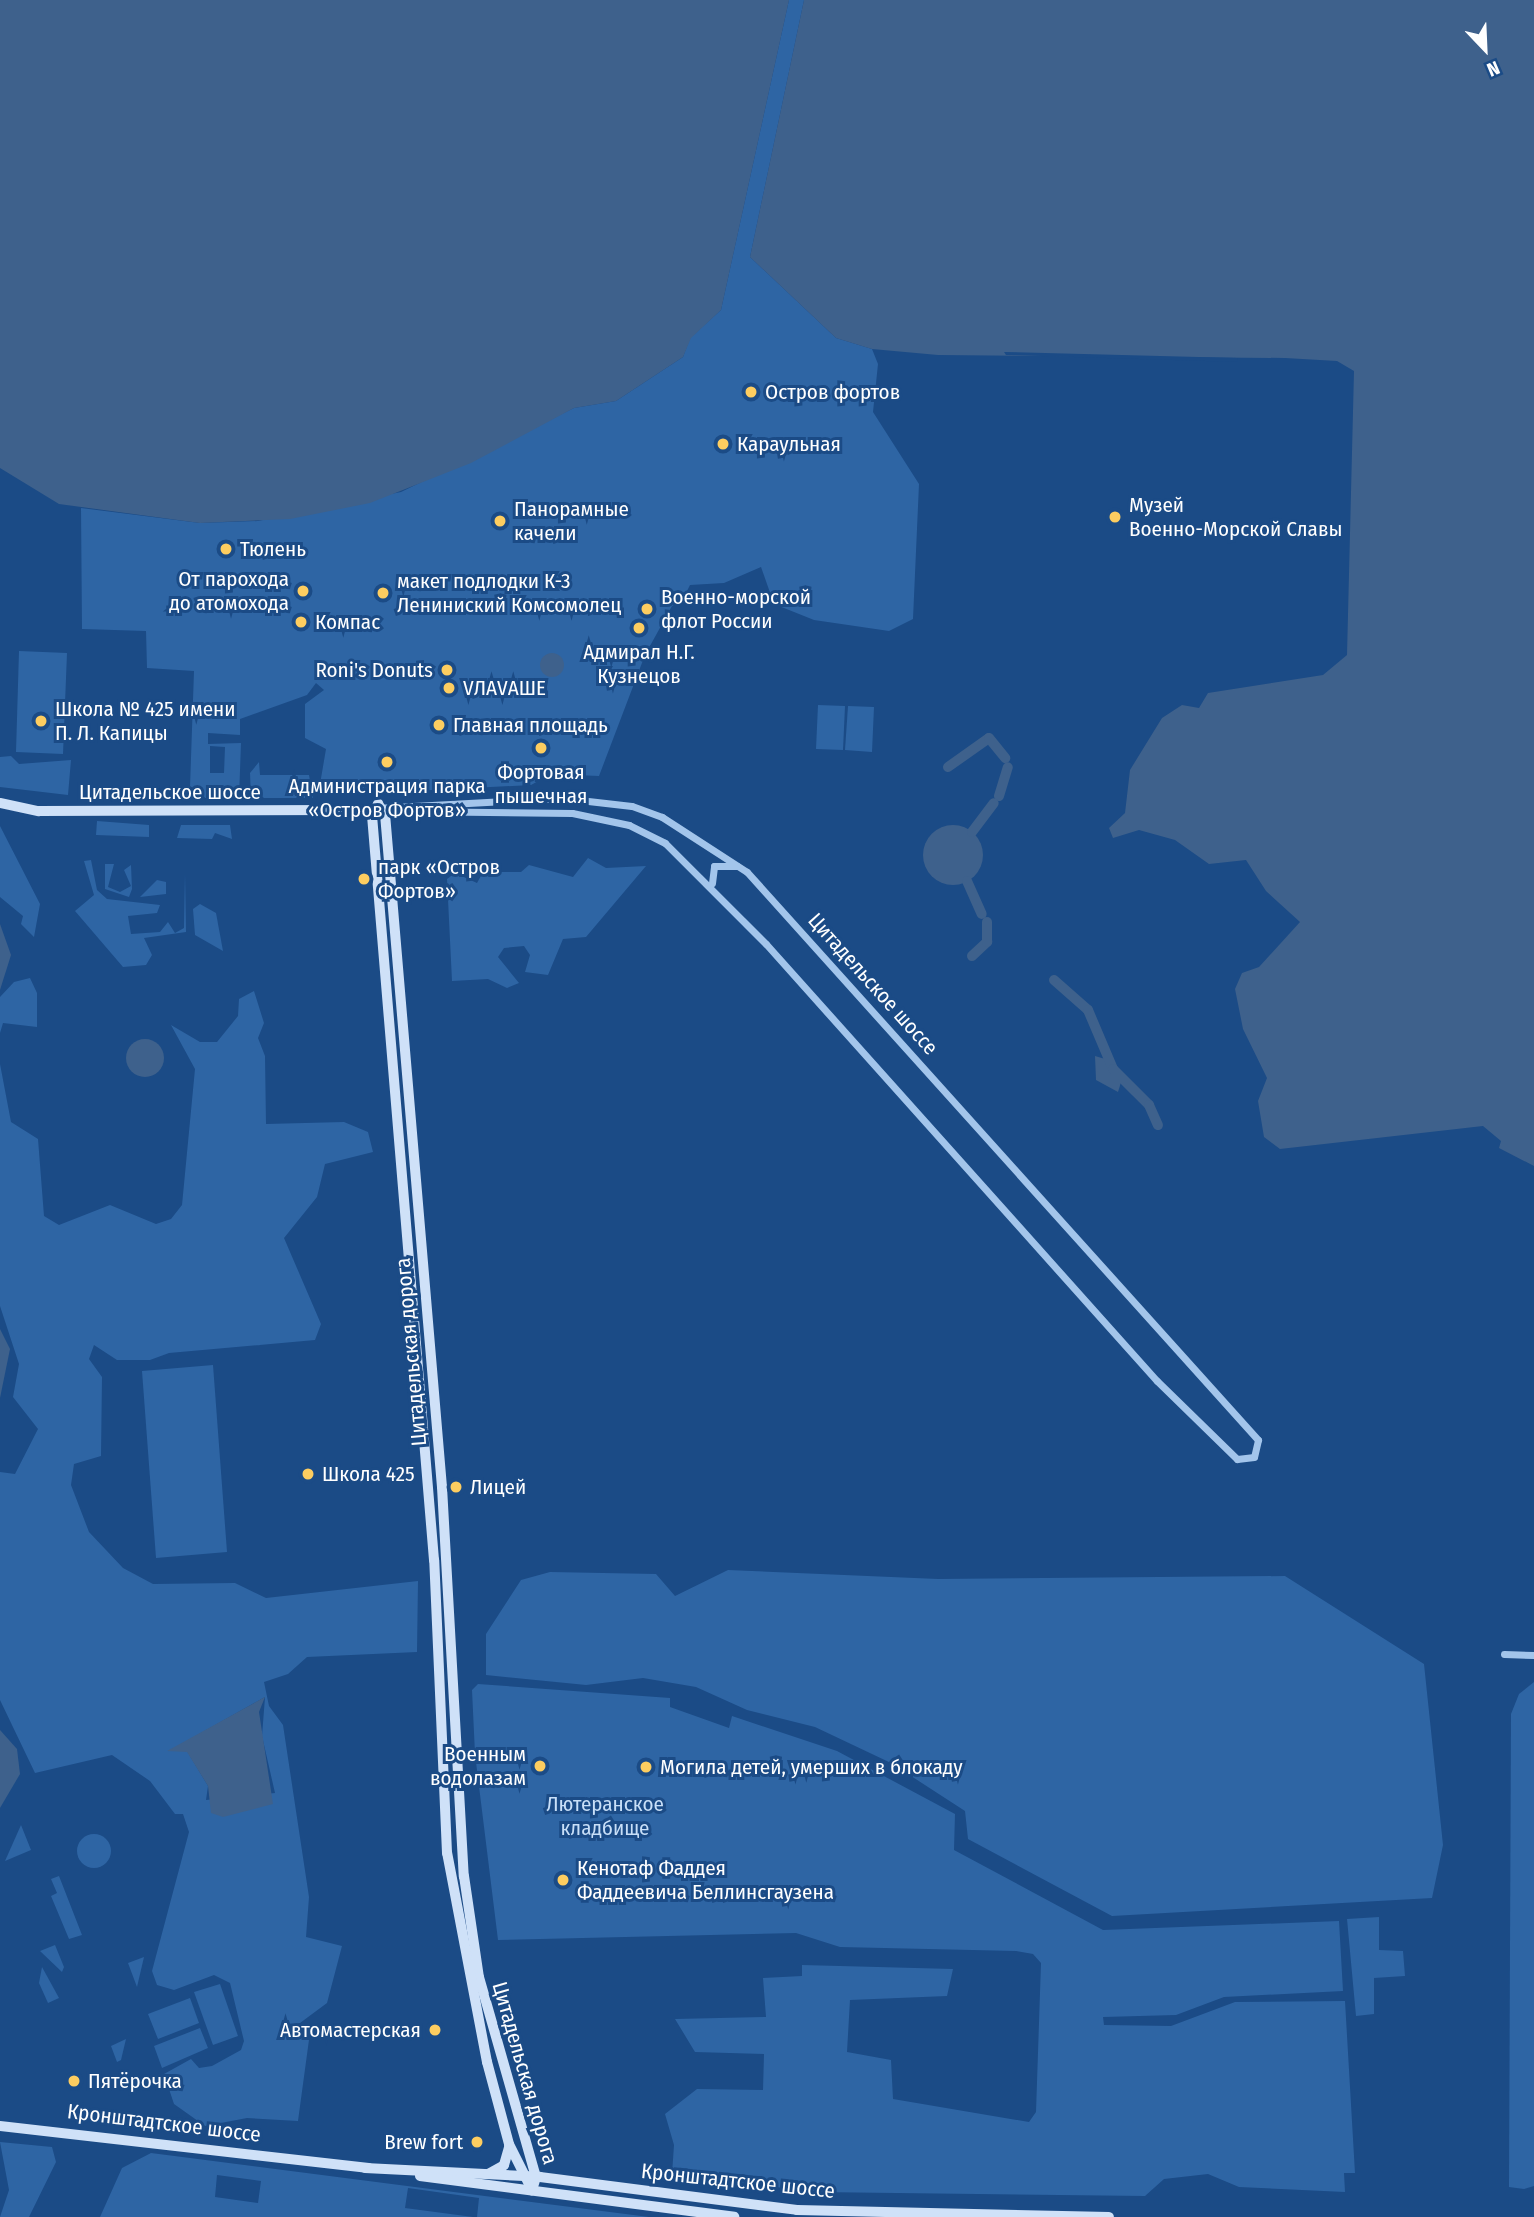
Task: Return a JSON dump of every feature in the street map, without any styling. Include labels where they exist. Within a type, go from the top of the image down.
[{"type":"street","name":"Цитадельское шоссе","points":[[0,803],[40,811],[340,810],[378,804],[600,800],[681,825],[747,872],[1258,1440],[1254,1457],[1242,1462],[1191,1409],[1149,1371],[712,886],[665,843],[603,817],[534,811],[372,815],[340,810]]},
{"type":"street","points":[[372,815],[378,804],[385,814]]},
{"type":"street","name":"Цитадельская дорога","points":[[385,814],[442,1487],[464,1876],[478,1977],[536,2177],[532,2190]]},
{"type":"street","name":"Цитадельская дорога","points":[[372,815],[434,1560],[447,1853],[468,1980],[509,2144],[521,2176],[532,2190]]},
{"type":"street","points":[[712,886],[710,870],[720,863],[747,872]]},
{"type":"street","points":[[1504,1654],[1534,1655]]},
{"type":"street","name":"Кронштадтское шоссе","points":[[0,2126],[365,2168],[734,2217]]},
{"type":"street","points":[[488,2174],[504,2165],[509,2144]]},
{"type":"street","name":"Кронштадтское шоссе","points":[[365,2168],[536,2177],[797,2210],[1109,2217]]},
{"type":"green space","name":"Остров фортов","points":[[789,0],[804,0],[750,257],[836,338],[872,349],[878,364],[873,412],[919,484],[913,619],[889,631],[814,620],[774,604],[761,567],[724,583],[690,585],[682,601],[672,606],[645,655],[599,776],[551,774],[531,785],[335,795],[335,785],[326,785],[333,786],[334,796],[318,796],[326,749],[305,738],[305,704],[324,690],[316,683],[307,695],[240,719],[240,735],[208,733],[208,744],[241,743],[239,798],[178,798],[190,787],[194,671],[147,668],[146,631],[82,629],[81,508],[200,523],[258,521],[401,492],[574,408],[616,401],[683,357],[690,338],[721,310]],"holes":[[[210,746],[225,747],[224,773],[210,773]]]},
{"type":"green space","points":[[19,651],[67,653],[63,754],[16,752]]},
{"type":"green space","points":[[818,705],[845,706],[843,750],[816,749]]},
{"type":"green space","points":[[848,706],[874,707],[872,752],[845,750]]},
{"type":"green space","points":[[11,756],[19,764],[71,760],[68,795],[0,787],[0,757]]},
{"type":"green space","points":[[259,762],[260,775],[309,775],[313,798],[251,798],[250,773]]},
{"type":"green space","points":[[97,821],[149,825],[149,837],[96,835]]},
{"type":"green space","points":[[181,825],[230,825],[232,839],[215,833],[212,839],[177,838]]},
{"type":"green space","points":[[0,826],[40,904],[34,937],[21,924],[23,916],[0,897]]},
{"type":"green space","points":[[588,858],[606,868],[646,866],[586,937],[563,939],[548,975],[525,972],[530,955],[524,946],[504,948],[498,957],[519,983],[507,988],[488,979],[452,981],[447,879],[455,873],[477,883],[483,872],[521,872],[529,865],[573,877]]},
{"type":"green space","points":[[91,860],[97,890],[107,899],[160,905],[157,913],[128,916],[131,934],[160,932],[168,922],[175,933],[184,928],[185,873],[186,932],[144,938],[152,955],[146,965],[123,967],[75,911],[94,895],[84,861]]},
{"type":"green space","points":[[105,864],[114,864],[108,887],[120,892],[131,886],[124,870],[131,865],[132,889],[129,897],[105,889]]},
{"type":"green space","points":[[157,880],[166,882],[166,894],[140,897]]},
{"type":"green space","points":[[200,904],[216,913],[223,951],[195,935],[193,909]]},
{"type":"green space","points":[[30,978],[37,993],[37,1027],[3,1023],[0,1033],[0,997],[14,982]]},
{"type":"green space","points":[[254,991],[264,1023],[258,1038],[265,1056],[266,1124],[344,1122],[368,1132],[373,1152],[325,1164],[317,1197],[284,1238],[321,1324],[315,1340],[169,1353],[150,1360],[117,1360],[94,1345],[89,1359],[102,1377],[101,1456],[74,1464],[71,1485],[89,1532],[123,1568],[153,1584],[235,1583],[266,1598],[418,1581],[417,1652],[307,1657],[288,1674],[264,1682],[269,1706],[283,1725],[309,1897],[306,1937],[342,1946],[327,2003],[300,2023],[311,2025],[298,2121],[247,2118],[205,2126],[174,2104],[164,2074],[191,2059],[199,2068],[212,2066],[241,2050],[244,2041],[230,1983],[214,1975],[174,1990],[157,1985],[152,1971],[189,1832],[183,1814],[175,1814],[150,1781],[112,1755],[35,1773],[0,1700],[0,1472],[15,1474],[38,1429],[13,1397],[19,1364],[0,1306],[0,1064],[11,1122],[38,1139],[44,1216],[59,1225],[110,1205],[156,1224],[171,1219],[182,1205],[195,1069],[171,1025],[200,1042],[217,1042],[238,1016],[239,999]],"holes":[[[265,1697],[262,1736],[275,1793],[206,1800],[208,1786],[187,1751],[169,1751]]]},
{"type":"green space","points":[[213,1365],[227,1552],[156,1558],[142,1371]]},
{"type":"green space","points":[[728,1570],[938,1579],[1285,1576],[1424,1664],[1443,1845],[1432,1898],[1112,1916],[968,1839],[965,1811],[891,1763],[815,1727],[747,1710],[696,1687],[643,1678],[586,1685],[486,1675],[486,1634],[521,1580],[550,1572],[656,1574],[675,1596]]},
{"type":"green space","points":[[1534,1682],[1534,2186],[1524,2189],[1509,2187],[1511,1714],[1519,1694]]},
{"type":"green space","name":"Лютеранское кладбище","points":[[478,1684],[670,1698],[670,1707],[729,1728],[732,1716],[837,1751],[955,1814],[954,1850],[1103,1930],[1339,1921],[1343,1991],[1224,1997],[1176,2015],[1103,2017],[1104,2025],[1171,2026],[1235,2002],[1345,2001],[1355,2173],[1344,2173],[1345,2192],[1239,2187],[1208,2174],[1164,2179],[1145,2196],[816,2192],[672,2174],[674,2145],[665,2114],[697,2089],[763,2090],[764,2054],[695,2052],[675,2019],[766,2017],[763,1978],[802,1976],[802,1965],[953,1969],[947,1996],[850,2000],[847,2052],[891,2060],[893,2099],[1029,2122],[1036,2112],[1041,1963],[1033,1954],[1016,1951],[840,1947],[796,1933],[498,1940],[475,1754],[472,1690]]},
{"type":"green space","points":[[21,1825],[31,1850],[5,1861]]},
{"type":"green space","points":[[94,1834],[106,1839],[111,1851],[106,1863],[94,1868],[82,1863],[77,1851],[82,1839]]},
{"type":"green space","points":[[59,1876],[82,1935],[69,1939],[51,1896],[57,1893],[51,1879]]},
{"type":"green space","points":[[1379,1917],[1379,1950],[1403,1951],[1405,1976],[1374,1978],[1374,2014],[1356,2016],[1347,1919]]},
{"type":"green space","points":[[55,1945],[64,1967],[62,1972],[40,1951]]},
{"type":"green space","points":[[144,1957],[137,1987],[128,1963]]},
{"type":"green space","points":[[42,1967],[59,1998],[48,2003],[39,1983]]},
{"type":"green space","points":[[220,1984],[238,2036],[213,2045],[194,1992]]},
{"type":"green space","points":[[190,1998],[199,2023],[158,2039],[148,2014]]},
{"type":"green space","points":[[200,2028],[208,2048],[162,2068],[154,2046]]},
{"type":"green space","points":[[126,2039],[121,2060],[117,2062],[111,2046]]},
{"type":"green space","points":[[0,2142],[52,2147],[56,2162],[29,2217],[0,2217],[9,2190]]},
{"type":"green space","points":[[151,2153],[649,2217],[477,2217],[479,2198],[408,2188],[405,2208],[473,2217],[100,2217],[122,2168]],"holes":[[[217,2175],[261,2181],[258,2203],[215,2197]]]},
{"type":"shaded area","points":[[0,0],[789,0],[721,310],[691,338],[683,357],[616,401],[574,408],[471,463],[370,503],[290,519],[200,523],[59,504],[0,468]]},
{"type":"shaded area","points":[[804,0],[1534,0],[1534,1166],[1499,1148],[1501,1141],[1483,1126],[1280,1149],[1264,1137],[1258,1101],[1267,1078],[1243,1029],[1235,989],[1242,973],[1259,967],[1300,922],[1266,891],[1246,860],[1209,864],[1175,840],[1139,830],[1113,838],[1109,828],[1125,813],[1130,770],[1162,718],[1182,705],[1199,708],[1208,693],[1323,675],[1347,655],[1354,371],[1337,361],[1285,358],[938,355],[872,349],[836,338],[750,257]]},
{"type":"shaded area","points":[[552,653],[563,660],[564,665],[557,676],[552,677],[541,670],[540,665],[547,654]]},
{"type":"shaded area","points":[[953,825],[974,834],[983,855],[974,876],[953,885],[932,876],[923,855],[932,834]]},
{"type":"shaded area","points":[[0,924],[11,955],[0,990]]},
{"type":"shaded area","points":[[145,1039],[158,1045],[164,1058],[158,1071],[145,1077],[132,1071],[126,1058],[132,1045]]},
{"type":"shaded area","points":[[1095,1056],[1112,1061],[1122,1079],[1118,1092],[1096,1080]]},
{"type":"shaded area","points":[[0,1329],[10,1349],[0,1398]]},
{"type":"shaded area","points":[[265,1697],[259,1712],[273,1804],[223,1817],[211,1813],[208,1786],[187,1752],[167,1751]]},
{"type":"shaded area","points":[[0,1730],[17,1749],[20,1774],[0,1808]]},
{"type":"pier","points":[[1004,352],[1237,358],[1238,362],[1006,355]]},
{"type":"waterway","points":[[948,767],[989,738],[1005,758]]},
{"type":"waterway","points":[[999,796],[1008,767]]},
{"type":"waterway","points":[[972,832],[994,803]]},
{"type":"waterway","points":[[967,881],[982,914]]},
{"type":"waterway","points":[[972,956],[987,942],[987,922]]},
{"type":"waterway","points":[[1054,980],[1088,1010],[1113,1069],[1149,1105],[1158,1125]]},
{"type":"place","name":"Остров фортов","points":[[751,392]]},
{"type":"place","name":"Караульная","points":[[723,444]]},
{"type":"place","name":"Музей Военно-Морской Славы","points":[[1115,517]]},
{"type":"place","name":"Панорамные качели","points":[[500,521]]},
{"type":"place","name":"Тюлень","points":[[226,549]]},
{"type":"place","name":"От парохода до атомохода","points":[[303,591]]},
{"type":"place","name":"макет подлодки К-3 Лениниский Комсомолец","points":[[383,593]]},
{"type":"place","name":"Военно-морской флот России","points":[[647,609]]},
{"type":"place","name":"Компас","points":[[301,622]]},
{"type":"place","name":"Адмирал Н.Г. Кузнецов","points":[[639,628]]},
{"type":"place","name":"Roni's Donuts","points":[[447,670]]},
{"type":"place","name":"VЛАVАШЕ","points":[[449,688]]},
{"type":"place","name":"Школа № 425 имени П. Л. Капицы","points":[[41,721]]},
{"type":"place","name":"Главная площадь","points":[[439,725]]},
{"type":"place","name":"Фортовая пышечная","points":[[541,748]]},
{"type":"place","name":"Администрация парка «Остров Фортов»","points":[[387,762]]},
{"type":"place","name":"парк «Остров Фортов»","points":[[364,879]]},
{"type":"place","name":"Школа 425","points":[[308,1474]]},
{"type":"place","name":"Лицей","points":[[456,1487]]},
{"type":"place","name":"Военным водолазам","points":[[540,1766]]},
{"type":"place","name":"Могила детей, умерших в блокаду","points":[[646,1767]]},
{"type":"place","name":"Кенотаф Фаддея Фаддеевича Беллинсгаузена","points":[[563,1880]]},
{"type":"place","name":"Автомастерская","points":[[435,2030]]},
{"type":"place","name":"Пятёрочка","points":[[74,2081]]},
{"type":"place","name":"Brew fort","points":[[477,2142]]}]
